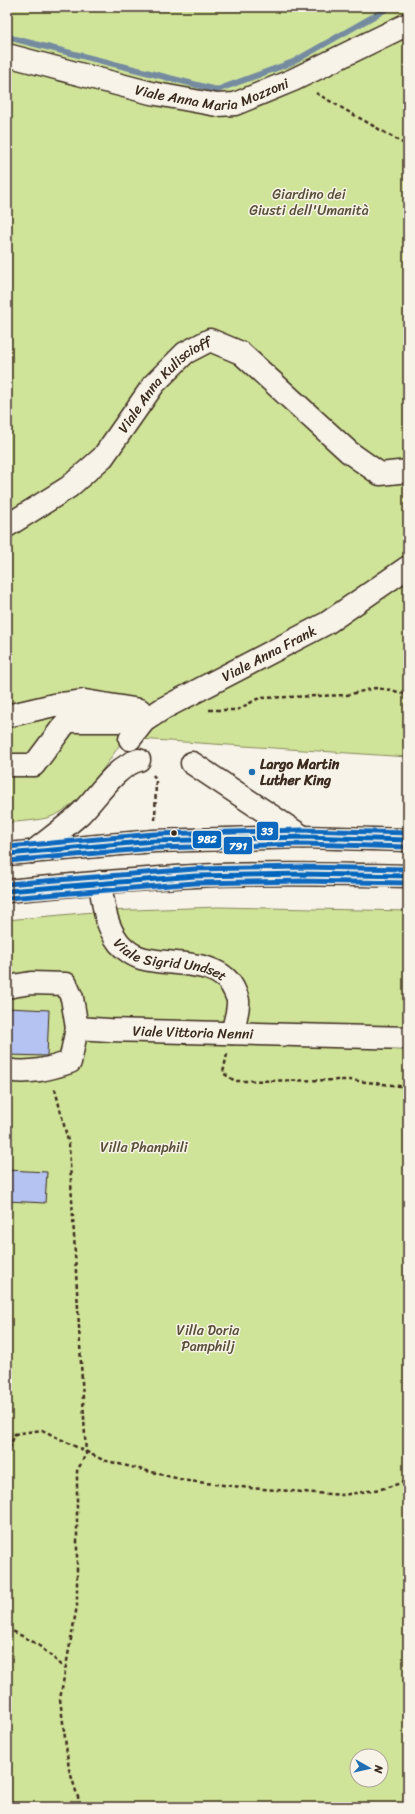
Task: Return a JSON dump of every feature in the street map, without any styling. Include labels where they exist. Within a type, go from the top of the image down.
[{"type":"street","name":"Viale Anna Maria Mozzoni","points":[[7,55],[151,93],[217,105],[235,104],[293,80],[408,24]]},
{"type":"street","name":"Viale Anna Kuliscioff","points":[[7,526],[69,487],[103,457],[154,384],[185,353],[210,340],[241,353],[349,452],[380,474],[408,471]]},
{"type":"street","name":"Viale Anna Frank","points":[[130,739],[144,721],[164,708],[327,623],[408,567]]},
{"type":"street","points":[[7,716],[54,705],[85,701],[137,710],[164,708]]},
{"type":"street","points":[[7,765],[34,765],[67,721],[144,721]]},
{"type":"street","points":[[33,852],[70,822],[125,766],[140,760]]},
{"type":"street","points":[[192,763],[303,837]]},
{"type":"street","points":[[7,854],[154,841],[303,837],[408,840]]},
{"type":"street","points":[[7,891],[100,882],[241,875],[408,876]]},
{"type":"street","name":"Viale Sigrid Undset","points":[[100,882],[104,911],[110,929],[119,943],[127,950],[146,959],[202,966],[216,972],[232,984],[239,1002],[232,1033]]},
{"type":"street","points":[[7,987],[31,983],[66,984],[72,998],[77,1028],[70,1062],[50,1069],[18,1072],[7,1070]]},
{"type":"street","name":"Viale Vittoria Nenni","points":[[77,1028],[408,1038]]},
{"type":"path","points":[[293,80],[408,146]]},
{"type":"path","points":[[208,710],[237,710],[259,698],[347,695],[375,688],[391,690],[408,695]]},
{"type":"path","points":[[140,760],[156,779],[154,841]]},
{"type":"path","points":[[232,1033],[223,1073],[235,1081],[350,1080],[408,1087]]},
{"type":"path","points":[[50,1069],[69,1145],[86,1454],[77,1471],[77,1606],[60,1699],[69,1769],[81,1807]]},
{"type":"path","points":[[7,1435],[42,1430],[86,1454],[102,1460],[188,1481],[250,1488],[343,1495],[381,1489],[408,1481]]},
{"type":"path","points":[[7,1455],[15,1434]]},
{"type":"path","points":[[7,1628],[37,1644],[66,1668]]},
{"type":"green space","name":"Giardino dei Giusti dell'Umanità","points":[[7,7],[408,7],[408,757],[124,738],[92,784],[72,804],[61,812],[50,817],[7,823]]},
{"type":"green space","name":"Villa Doria Pamphilj","points":[[219,907],[408,911],[408,1807],[7,1807],[7,920],[104,911]]},
{"type":"building","points":[[7,1008],[49,1010],[47,1056],[7,1055]]},
{"type":"building","points":[[7,1170],[47,1172],[45,1203],[7,1201]]},
{"type":"waterway","points":[[7,37],[217,90],[293,62],[390,7]]},
{"type":"transit line","name":"33","points":[[7,847],[154,834],[303,830],[408,833]]},
{"type":"transit line","name":"982","points":[[7,854],[154,841],[303,837],[408,840]]},
{"type":"transit line","name":"791","points":[[8,861],[154,848],[303,844],[408,847]]},
{"type":"transit line","name":"33","points":[[7,884],[195,869],[301,867],[408,869]]},
{"type":"transit line","name":"982","points":[[7,891],[195,876],[302,874],[408,876]]},
{"type":"transit line","name":"791","points":[[8,898],[195,883],[301,881],[408,883]]},
{"type":"place","name":"Largo Martin Luther King","points":[[252,772]]},
{"type":"park label","name":"Villa Phanphili","points":[[144,1147]]}]
